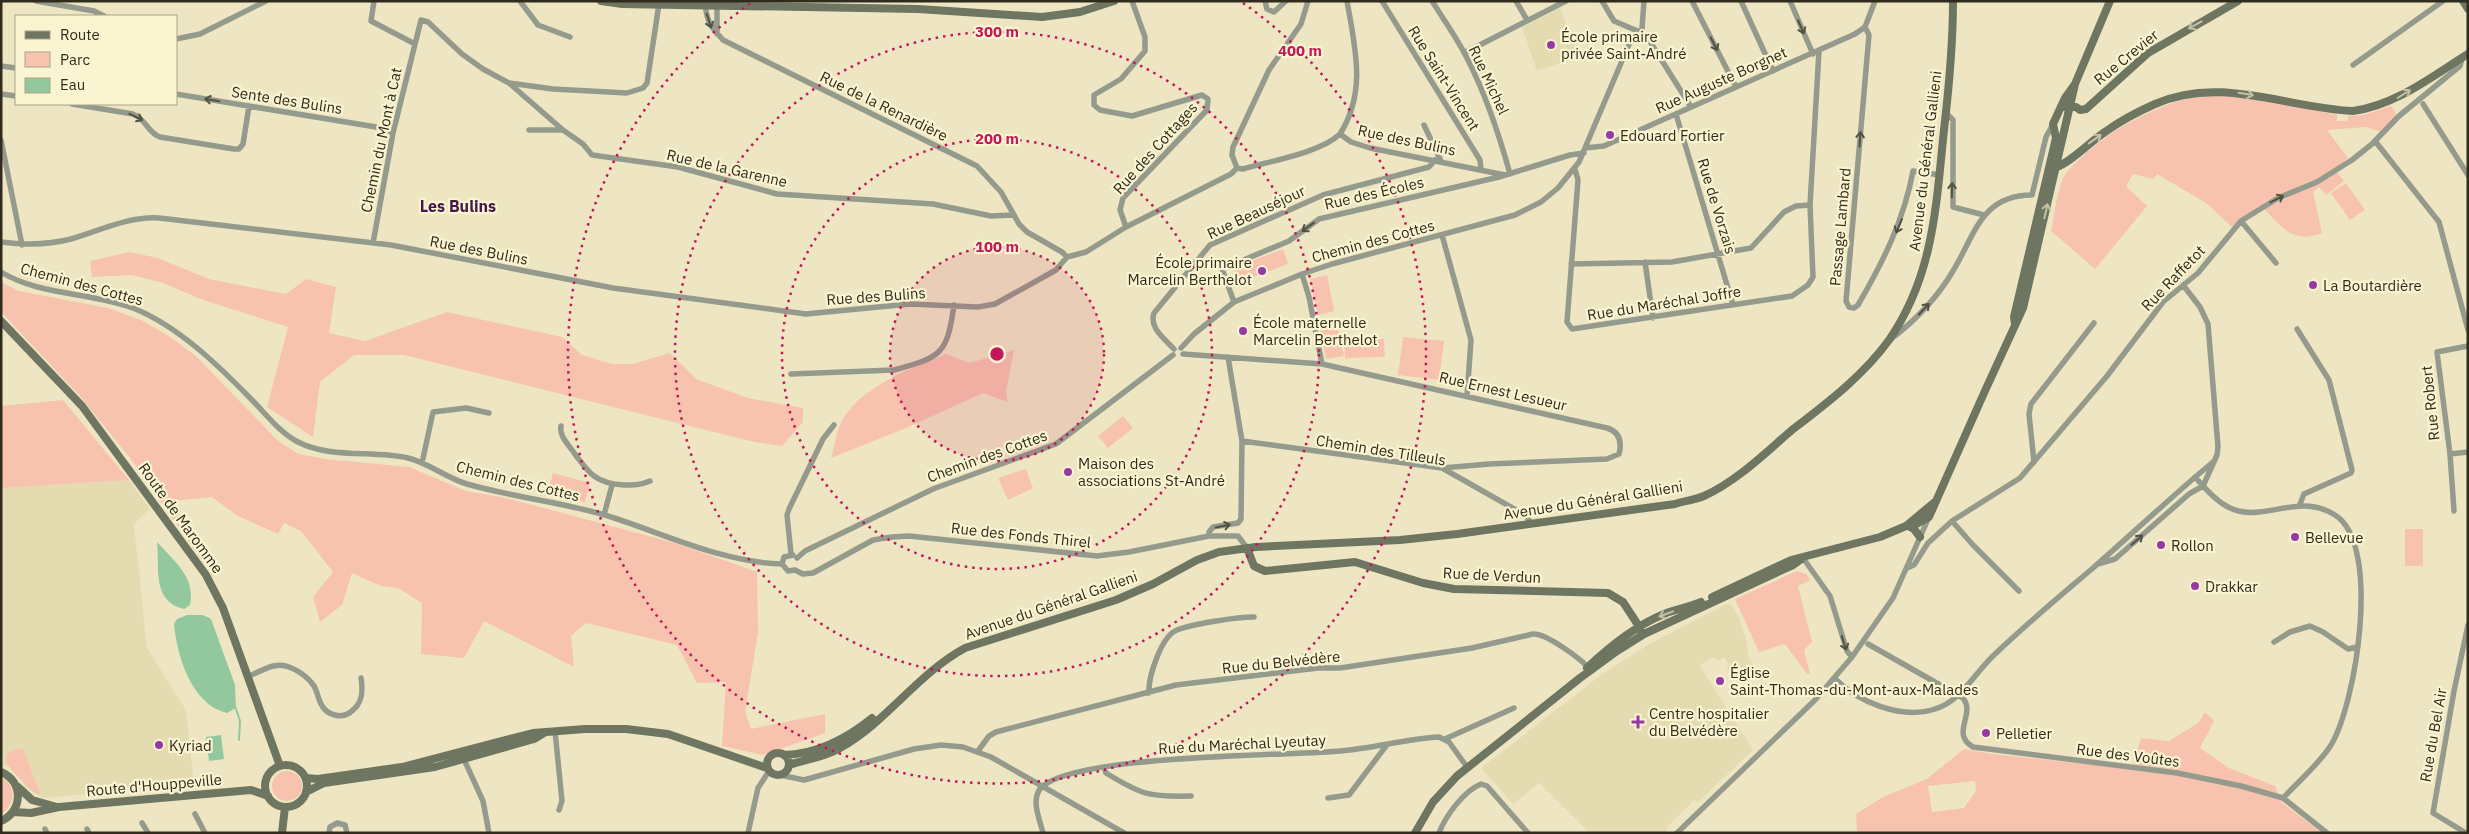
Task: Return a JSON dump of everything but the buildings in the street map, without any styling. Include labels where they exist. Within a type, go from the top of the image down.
[{"type":"street","points":[[36,1],[94,11],[102,15]]},
{"type":"street","points":[[178,39],[200,34],[266,1]]},
{"type":"street","points":[[374,1],[370,21],[415,44]]},
{"type":"street","points":[[520,1],[538,25],[570,37]]},
{"type":"street","points":[[601,1],[712,5],[809,4],[1042,17],[1080,12],[1114,1]]},
{"type":"street","name":"Rue des Cottages","points":[[1126,227],[1120,210],[1123,198],[1207,110],[1209,103],[1208,99],[1202,95],[1132,116],[1100,110],[1094,105],[1094,94],[1121,78],[1146,51],[1145,37],[1132,1]]},
{"type":"street","points":[[1264,1],[1267,9],[1274,12],[1286,1]]},
{"type":"street","points":[[1237,168],[1232,155],[1233,147],[1269,70],[1301,24],[1308,1]]},
{"type":"street","points":[[1340,134],[1353,110],[1357,87],[1355,52],[1347,1]]},
{"type":"street","name":"Rue Saint-Vincent","points":[[1382,1],[1480,160],[1481,169]]},
{"type":"street","name":"Rue Michel","points":[[1432,1],[1464,53],[1495,122],[1508,175]]},
{"type":"street","points":[[1516,1],[1527,20]]},
{"type":"street","points":[[1464,53],[1566,1]]},
{"type":"street","points":[[1602,1],[1614,21],[1640,32],[1648,40],[1690,107]]},
{"type":"street","points":[[1640,32],[1644,24],[1644,1]]},
{"type":"street","points":[[1692,1],[1736,87]]},
{"type":"street","points":[[1741,1],[1773,71]]},
{"type":"street","points":[[1571,264],[1672,262],[1751,248],[1784,212],[1796,206],[1810,205],[1816,52],[1790,1]]},
{"type":"street","points":[[1865,27],[1875,1]]},
{"type":"street","name":"Avenue du Général Gallieni","points":[[787,773],[841,748],[864,731],[944,660],[981,642],[1116,600],[1202,558],[1247,548],[1400,540],[1675,504],[1704,496],[1735,477],[1840,392],[1868,366],[1887,341],[1907,309],[1927,259],[1940,175],[1953,50],[1953,1]]},
{"type":"street","points":[[1887,341],[1908,326],[1933,300],[1953,272],[1984,216],[1991,208],[2009,197],[2032,194],[2044,145],[2060,108],[2075,84],[2110,1]]},
{"type":"street","name":"Rue Crevier","points":[[2070,106],[2080,110],[2086,109],[2153,50],[2238,1]]},
{"type":"street","points":[[2353,65],[2442,1]]},
{"type":"street","points":[[2462,1],[2468,10]]},
{"type":"street","points":[[509,83],[554,89],[626,93],[643,88],[647,83],[658,4]]},
{"type":"street","points":[[712,5],[717,34]]},
{"type":"street","name":"Rue de la Renardière","points":[[712,5],[708,24],[712,31],[730,44],[977,166],[1000,192],[1013,215],[1027,232],[1054,246],[1067,257]]},
{"type":"street","name":"Chemin du Mont à Cat","points":[[373,243],[393,133],[421,20],[428,22],[462,54],[483,69],[509,83]]},
{"type":"street","name":"Rue Auguste Borgnet","points":[[1584,151],[1604,146],[1816,52],[1855,34],[1865,27]]},
{"type":"street","name":"Passage Lambard","points":[[1865,27],[1868,35],[1846,301],[1849,306],[1854,308],[1858,305],[1883,261],[1901,221],[1913,171],[1940,175]]},
{"type":"street","name":"Chemin des Cottes","points":[[1182,351],[1194,334],[1234,302],[1302,274],[1332,264],[1524,211],[1541,202],[1575,169],[1630,42],[1640,32]]},
{"type":"street","points":[[2054,165],[2125,119],[2156,103],[2179,96],[2198,92],[2236,93],[2353,111],[2370,109],[2392,101],[2465,56]]},
{"type":"street","name":"Rue Raffetot","points":[[1907,568],[1914,565],[1928,543],[1952,521],[1966,511],[2009,488],[2034,462],[2107,376],[2163,302],[2198,273],[2241,221],[2278,198],[2316,182],[2352,160],[2375,141],[2399,116],[2460,66],[2465,56]]},
{"type":"street","points":[[1,66],[15,68]]},
{"type":"street","name":"Rue de la Garenne","points":[[509,83],[562,130],[584,144],[592,155],[678,167],[777,194],[925,203],[991,216],[1013,215]]},
{"type":"street","points":[[1677,833],[1800,714],[1834,678],[1852,657],[1893,598],[2015,324],[2019,319],[2029,291],[2054,165],[2075,84]]},
{"type":"street","points":[[1,94],[15,96]]},
{"type":"street","name":"Sente des Bulins","points":[[178,94],[382,128],[393,133]]},
{"type":"street","points":[[2423,104],[2468,175]]},
{"type":"street","points":[[78,105],[133,114],[141,118],[153,134],[160,138],[234,149],[243,144],[249,106]]},
{"type":"street","points":[[2060,108],[2070,106]]},
{"type":"street","points":[[1946,113],[1953,120],[1953,207],[1984,216]]},
{"type":"street","name":"Rue de Vorzais","points":[[1676,114],[1720,254],[1733,305]]},
{"type":"street","points":[[2053,124],[2056,138],[2054,165]]},
{"type":"street","points":[[1424,125],[1438,161]]},
{"type":"street","points":[[529,130],[562,130]]},
{"type":"street","name":"Rue des Bulins","points":[[1,242],[22,245],[70,239],[146,217],[373,243],[613,288],[797,314],[910,304],[984,306],[1003,302],[1060,267],[1067,257],[1086,252],[1126,227],[1231,174],[1237,168],[1243,169],[1301,152],[1332,140],[1340,134],[1351,142],[1508,175]]},
{"type":"street","points":[[1,140],[22,245]]},
{"type":"street","points":[[2375,141],[2439,222],[2468,330]]},
{"type":"street","points":[[1481,169],[1489,179],[1508,175],[1584,151]]},
{"type":"street","name":"Rue Beauséjour","points":[[1173,352],[1152,323],[1154,313],[1210,246],[1324,195],[1429,167],[1438,161]]},
{"type":"street","name":"Rue du Maréchal Joffre","points":[[1575,169],[1578,180],[1567,322],[1572,329],[1789,297],[1811,282],[1814,274],[1810,205]]},
{"type":"street","name":"Rue des Écoles","points":[[1234,302],[1222,269],[1289,241],[1319,219],[1489,179]]},
{"type":"street","points":[[2241,221],[2276,263]]},
{"type":"street","points":[[1442,235],[1471,340],[1467,396]]},
{"type":"street","points":[[1645,262],[1653,318]]},
{"type":"street","name":"Chemin des Cottes","points":[[1,272],[11,278],[48,289],[133,308],[155,319],[186,340],[239,388],[279,428],[306,446],[409,458],[469,485],[604,515],[727,556],[764,563],[782,564]]},
{"type":"street","points":[[1302,274],[1309,297],[1322,364]]},
{"type":"street","points":[[2096,565],[2115,559],[2189,494],[2203,486],[2217,455],[2218,447],[2208,324],[2200,307],[2183,285]]},
{"type":"street","points":[[792,374],[894,370],[909,366],[941,351],[949,336],[954,305]]},
{"type":"street","name":"Route de Maromme","points":[[1,321],[82,406],[194,558],[220,602],[249,676],[280,766]]},
{"type":"street","points":[[2034,462],[2029,414],[2031,404],[2094,323]]},
{"type":"street","points":[[2297,329],[2329,380],[2352,470],[2351,473],[2304,494],[2300,504]]},
{"type":"street","name":"Rue Robert","points":[[2454,511],[2450,454],[2437,352],[2468,346]]},
{"type":"street","points":[[1173,352],[1182,351]]},
{"type":"street","points":[[1173,352],[1178,358],[1182,351]]},
{"type":"street","name":"Rue Ernest Lesueur","points":[[1182,351],[1228,357],[1322,364],[1615,430],[1620,438],[1620,452],[1616,456],[1607,459],[1481,464],[1442,468]]},
{"type":"street","name":"Chemin des Cottes","points":[[797,558],[811,548],[932,489],[1056,444],[1173,352]]},
{"type":"street","points":[[1209,536],[1209,532],[1213,528],[1238,523],[1241,519],[1242,441],[1228,357]]},
{"type":"street","points":[[422,463],[433,412],[466,408],[489,413]]},
{"type":"street","points":[[791,554],[787,515],[823,439],[834,425]]},
{"type":"street","points":[[561,426],[562,436],[589,473],[603,482],[612,485],[641,486],[650,482]]},
{"type":"street","name":"Chemin des Tilleuls","points":[[1242,441],[1442,468],[1525,515],[1532,524]]},
{"type":"street","points":[[2450,454],[2468,452]]},
{"type":"street","points":[[1834,678],[1855,697],[1870,704],[1910,711],[1935,709],[1958,696],[1992,657],[2213,462]]},
{"type":"street","points":[[2195,477],[2215,499],[2230,508],[2250,512],[2272,511],[2300,504],[2321,508],[2336,516],[2347,527],[2355,540],[2362,589],[2357,647],[2349,704],[2331,746],[2283,798]]},
{"type":"street","points":[[604,515],[612,485]]},
{"type":"street","points":[[1908,526],[1936,501]]},
{"type":"street","points":[[1415,833],[1433,802],[1467,767],[1664,614],[1695,605],[1791,560],[1875,538],[1929,517]]},
{"type":"street","points":[[1952,521],[2019,591]]},
{"type":"street","points":[[1908,526],[1920,537]]},
{"type":"street","name":"Rue des Fonds Thirel","points":[[795,570],[802,574],[813,573],[873,540],[909,536],[1097,556],[1128,552],[1209,536],[1236,536],[1247,548]]},
{"type":"street","name":"Rue de Verdun","points":[[1247,548],[1254,566],[1265,571],[1355,562],[1423,583],[1454,589],[1608,593],[1623,602],[1641,631]]},
{"type":"street","points":[[791,554],[797,558],[798,566],[795,570],[788,571],[782,564],[784,557],[791,554]]},
{"type":"street","points":[[1580,678],[1588,667],[1618,641],[1710,603],[1803,558]]},
{"type":"street","points":[[1803,558],[1830,596],[1847,651],[1852,657]]},
{"type":"street","points":[[1149,692],[1148,685],[1158,655],[1166,639],[1175,631],[1242,617],[1254,617]]},
{"type":"street","name":"Rue du Bel Air","points":[[2466,833],[2433,813],[2468,625]]},
{"type":"street","points":[[2274,642],[2290,632],[2310,626],[2323,632],[2348,649],[2357,647]]},
{"type":"street","name":"Rue du Belvédère","points":[[978,751],[989,736],[996,732],[1194,682],[1350,667],[1472,648],[1537,634],[1578,657],[1588,667]]},
{"type":"street","points":[[1868,644],[1958,696]]},
{"type":"street","points":[[249,676],[276,665],[291,667],[312,683],[321,705],[326,711],[339,716],[351,713],[356,708],[363,690],[361,678]]},
{"type":"street","name":"Avenue du Général Gallieni","points":[[768,767],[776,753],[784,755],[807,753],[846,737],[923,678]]},
{"type":"street","name":"Rue des Voûtes","points":[[1958,696],[1966,702],[1967,708],[1963,737],[1966,744],[1973,747],[2177,773],[2241,786],[2283,798],[2327,833]]},
{"type":"street","name":"Rue du Maréchal Lyeutay","points":[[1043,786],[1063,776],[1104,768],[1230,754],[1340,751],[1386,746],[1433,737],[1446,739],[1514,708]]},
{"type":"street","points":[[306,792],[306,778],[303,773],[292,766],[280,766],[272,771],[266,780],[268,796],[275,803],[285,807],[300,801],[306,792],[324,783],[434,763],[534,739],[544,733],[610,728],[648,730],[668,734],[768,767],[773,775],[787,773],[799,780],[809,779],[932,746],[957,747],[978,751],[1124,833]]},
{"type":"street","points":[[555,731],[562,801],[559,810]]},
{"type":"street","points":[[1446,739],[1467,767]]},
{"type":"street","points":[[1328,798],[1349,795],[1386,746]]},
{"type":"street","points":[[784,755],[787,773]]},
{"type":"street","points":[[462,756],[484,801],[489,833]]},
{"type":"street","points":[[306,778],[318,779],[434,763]]},
{"type":"street","points":[[748,833],[758,788],[768,767]]},
{"type":"street","points":[[1104,768],[1106,773],[1136,791],[1152,796],[1191,796]]},
{"type":"street","name":"Route d'Houppeville","points":[[1,772],[13,780],[17,787],[32,800],[59,807]]},
{"type":"street","name":"Route d'Houppeville","points":[[251,790],[266,780]]},
{"type":"street","points":[[1439,833],[1454,808],[1474,787],[1481,784],[1487,786],[1528,833]]},
{"type":"street","points":[[1043,786],[1036,797],[1043,833]]},
{"type":"street","points":[[1,821],[14,812],[18,797],[17,787]]},
{"type":"street","name":"Route d'Houppeville","points":[[14,812],[31,813],[59,807],[251,790],[268,796]]},
{"type":"street","points":[[282,833],[285,807]]},
{"type":"street","points":[[194,814],[205,833]]},
{"type":"street","points":[[329,833],[330,827],[337,822],[344,825],[347,833]]},
{"type":"street","points":[[142,823],[148,833]]},
{"type":"shaded area","name":"École primaire privée Saint-André","points":[[1560,8],[1578,57],[1537,71],[1522,27]]},
{"type":"shaded area","points":[[129,480],[150,509],[134,524],[147,648],[186,710],[194,785],[43,798],[26,788],[17,773],[8,766],[1,766],[1,488]]},
{"type":"shaded area","name":"Centre hospitalier du Belvédère","points":[[1727,604],[1732,605],[1739,618],[1747,643],[1748,656],[1758,672],[1738,684],[1727,667],[1728,663],[1725,657],[1718,661],[1715,657],[1711,658],[1700,666],[1753,750],[1698,802],[1694,800],[1667,827],[1667,833],[1590,833],[1539,783],[1513,804],[1481,768],[1605,672],[1651,643]]},
{"type":"green space","points":[[2198,95],[2235,96],[2329,113],[2337,115],[2337,121],[2347,121],[2348,116],[2363,115],[2391,106],[2397,116],[2381,132],[2366,127],[2327,130],[2348,158],[2337,172],[2344,181],[2326,195],[2319,187],[2313,192],[2322,233],[2302,237],[2288,232],[2261,206],[2232,227],[2206,203],[2157,174],[2154,179],[2133,174],[2126,186],[2147,206],[2095,269],[2051,231],[2059,191],[2065,175],[2086,153],[2125,125],[2167,105]]},
{"type":"green space","points":[[2346,183],[2365,210],[2350,220],[2331,193]]},
{"type":"green space","points":[[1283,249],[1288,264],[1238,283],[1233,268]]},
{"type":"green space","points":[[129,252],[158,258],[209,279],[286,294],[306,279],[336,287],[329,333],[365,341],[447,312],[562,337],[582,355],[612,364],[633,364],[670,353],[696,379],[748,398],[803,408],[803,422],[782,446],[754,442],[404,355],[354,355],[320,382],[313,437],[267,407],[288,327],[203,300],[163,283],[132,275],[92,277],[90,261]]},
{"type":"green space","points":[[1327,275],[1334,311],[1318,315],[1310,279]]},
{"type":"green space","points":[[1,282],[19,291],[108,308],[141,320],[169,336],[196,356],[278,441],[299,454],[325,459],[409,467],[466,491],[506,498],[675,543],[757,572],[758,633],[745,712],[751,729],[825,714],[825,733],[763,755],[722,746],[726,682],[697,683],[677,645],[586,623],[571,636],[574,667],[484,621],[464,658],[421,654],[422,603],[398,588],[381,586],[352,573],[342,605],[320,622],[313,597],[333,572],[301,531],[284,523],[278,534],[236,515],[212,497],[172,501],[209,564],[205,565],[130,458],[79,395],[1,312]]},
{"type":"green space","points":[[1336,318],[1344,356],[1326,359],[1319,322]]},
{"type":"green space","points":[[1403,337],[1444,341],[1439,380],[1398,375]]},
{"type":"green space","points":[[1344,339],[1384,339],[1385,357],[1345,358]]},
{"type":"green space","points":[[1014,350],[1006,392],[1008,402],[983,393],[906,428],[831,458],[840,425],[848,412],[859,400],[886,381],[946,354],[970,363]]},
{"type":"green space","points":[[63,400],[129,480],[1,488],[1,406]]},
{"type":"green space","points":[[1123,416],[1133,428],[1108,448],[1098,436]]},
{"type":"green space","points":[[1026,469],[1033,488],[1008,500],[998,478]]},
{"type":"green space","points":[[553,473],[590,483],[585,502],[548,492]]},
{"type":"green space","points":[[2405,529],[2423,529],[2423,566],[2405,566]]},
{"type":"green space","points":[[1797,571],[1806,574],[1811,580],[1798,586],[1812,642],[1804,650],[1810,674],[1807,674],[1785,644],[1759,652],[1735,599]]},
{"type":"green space","points":[[2205,712],[2214,721],[2200,748],[2229,768],[2275,786],[2281,802],[2322,833],[1857,833],[1856,814],[1883,797],[1927,779],[1964,749],[1993,754],[2132,769],[2141,738],[2169,741],[2198,723]],"holes":[[[1975,781],[1976,791],[1964,808],[1932,812],[1928,786]]]},
{"type":"green space","points":[[15,749],[23,749],[40,793],[38,795],[7,764],[8,754]]},
{"type":"green space","points":[[287,771],[298,775],[302,786],[298,797],[287,801],[276,797],[272,786],[276,775]]},
{"type":"green space","points":[[1,777],[10,785],[13,795],[10,806],[1,814]]},
{"type":"water","points":[[157,542],[187,578],[191,595],[190,605],[184,609],[173,605],[166,599],[162,591],[158,573]]},
{"type":"water","points":[[187,615],[203,615],[211,619],[235,685],[236,708],[227,713],[215,708],[204,700],[188,678],[179,651],[174,624],[177,619]]},
{"type":"water","points":[[221,735],[224,759],[209,761],[206,737]]},
{"type":"waterway","points":[[235,706],[240,721],[239,740]]},
{"type":"place","name":"École primaire privée Saint-André","points":[[1551,45]]},
{"type":"place","name":"Edouard Fortier","points":[[1610,135]]},
{"type":"place","name":"École primaire Marcelin Berthelot","points":[[1262,271]]},
{"type":"place","name":"La Boutardière","points":[[2313,285]]},
{"type":"place","name":"École maternelle Marcelin Berthelot","points":[[1243,331]]},
{"type":"place","name":"Maison des associations St-André","points":[[1068,472]]},
{"type":"place","name":"Bellevue","points":[[2295,537]]},
{"type":"place","name":"Rollon","points":[[2161,545]]},
{"type":"place","name":"Drakkar","points":[[2195,586]]},
{"type":"place","name":"Église Saint-Thomas-du-Mont-aux-Malades","points":[[1720,681]]},
{"type":"place","name":"Centre hospitalier du Belvédère","points":[[1638,722]]},
{"type":"place","name":"Pelletier","points":[[1986,733]]},
{"type":"place","name":"Kyriad","points":[[159,745]]},
{"type":"district","name":"Les Bulins","points":[[458,206]]}]
